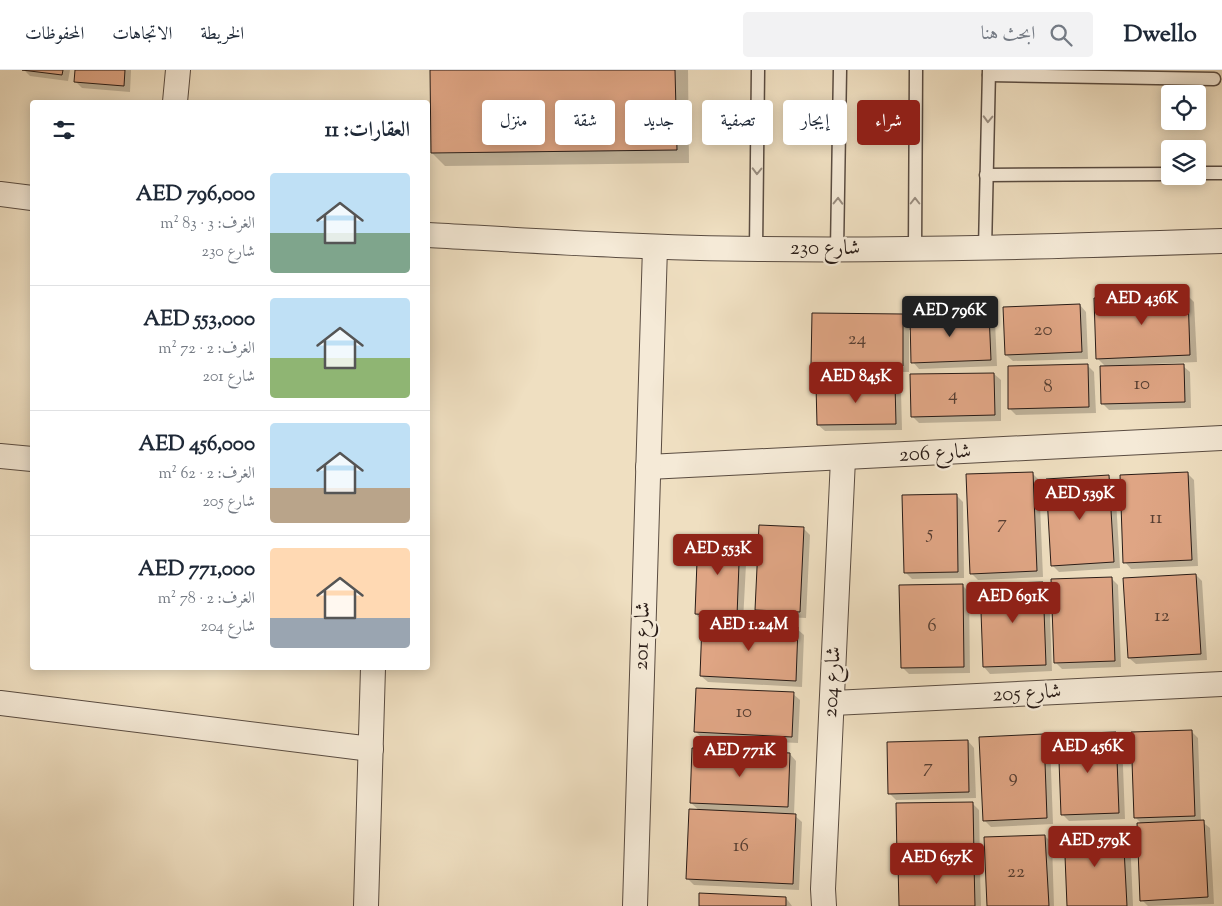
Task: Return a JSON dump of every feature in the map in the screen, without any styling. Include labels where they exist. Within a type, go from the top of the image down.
[{"type":"street","points":[[175,100],[178,70]]},
{"type":"street","points":[[0,194],[30,198]]},
{"type":"street","name":"شارع 230","points":[[430,235],[655,247],[837,250],[915,250],[1222,241]]},
{"type":"street","name":"شارع 201","points":[[635,906],[655,247]]},
{"type":"street","name":"شارع 206","points":[[648,467],[1222,438]]},
{"type":"street","points":[[0,456],[30,459]]},
{"type":"street","name":"شارع 204","points":[[824,906],[823,889],[843,458]]},
{"type":"street","points":[[366,906],[373,670]]},
{"type":"street","name":"شارع 205","points":[[833,704],[1222,684]]},
{"type":"street","points":[[0,703],[371,749]]},
{"type":"lane","points":[[756,249],[758,70]]},
{"type":"lane","points":[[837,250],[840,70]]},
{"type":"lane","points":[[915,250],[916,70]]},
{"type":"lane","points":[[985,248],[989,73],[1214,79]]},
{"type":"lane","points":[[1206,173],[1222,173]]},
{"type":"lane","points":[[986,175],[1161,174]]},
{"type":"building","points":[[22,70],[63,70],[62,75]]},
{"type":"building","points":[[75,70],[125,70],[124,86],[74,82]]},
{"type":"building","points":[[430,70],[675,70],[676,100],[625,100],[625,145],[677,145],[677,150],[431,153]]},
{"type":"building","points":[[1188,294],[1190,355],[1096,359],[1094,298]]},
{"type":"building","points":[[1080,304],[1082,352],[1005,355],[1003,307]]},
{"type":"building","points":[[812,313],[903,314],[903,366],[811,365]]},
{"type":"building","points":[[989,313],[991,360],[911,363],[910,317]]},
{"type":"building","points":[[1088,364],[1089,407],[1008,409],[1008,366]]},
{"type":"building","points":[[1184,364],[1185,402],[1101,404],[1100,366]]},
{"type":"building","points":[[994,373],[995,415],[911,417],[910,374]]},
{"type":"building","points":[[895,383],[896,424],[817,425],[816,385]]},
{"type":"building","points":[[1033,472],[1037,571],[970,574],[966,474]]},
{"type":"building","points":[[1188,472],[1192,560],[1123,563],[1120,475]]},
{"type":"building","points":[[1109,475],[1114,562],[1051,566],[1046,479]]},
{"type":"building","points":[[957,494],[958,572],[904,573],[902,495]]},
{"type":"building","points":[[759,525],[804,527],[800,612],[755,610]]},
{"type":"building","points":[[698,535],[740,537],[737,616],[695,614]]},
{"type":"building","points":[[1196,574],[1201,654],[1128,658],[1123,578]]},
{"type":"building","points":[[1112,577],[1115,661],[1054,663],[1051,579]]},
{"type":"building","points":[[1043,582],[1046,665],[983,667],[980,584]]},
{"type":"building","points":[[963,584],[964,667],[901,668],[899,585]]},
{"type":"building","points":[[702,623],[798,627],[796,681],[700,676]]},
{"type":"building","points":[[696,688],[794,692],[792,737],[694,732]]},
{"type":"building","points":[[1192,730],[1195,816],[1134,818],[1131,732]]},
{"type":"building","points":[[1116,732],[1119,813],[1061,815],[1058,734]]},
{"type":"building","points":[[1044,734],[1047,818],[983,821],[979,737]]},
{"type":"building","points":[[968,740],[969,792],[888,794],[887,742]]},
{"type":"building","points":[[692,748],[790,753],[788,807],[690,803]]},
{"type":"building","points":[[973,802],[974,856],[897,857],[896,803]]},
{"type":"building","points":[[689,809],[796,814],[793,884],[686,879]]},
{"type":"building","points":[[1204,820],[1208,897],[1140,901],[1137,823]]},
{"type":"building","points":[[1123,829],[1127,906],[1067,906],[1064,831]]},
{"type":"building","points":[[1045,835],[1049,906],[987,906],[984,837]]},
{"type":"building","points":[[974,863],[975,906],[899,906],[898,864]]},
{"type":"building","points":[[699,893],[786,897],[786,906],[699,906]]}]
